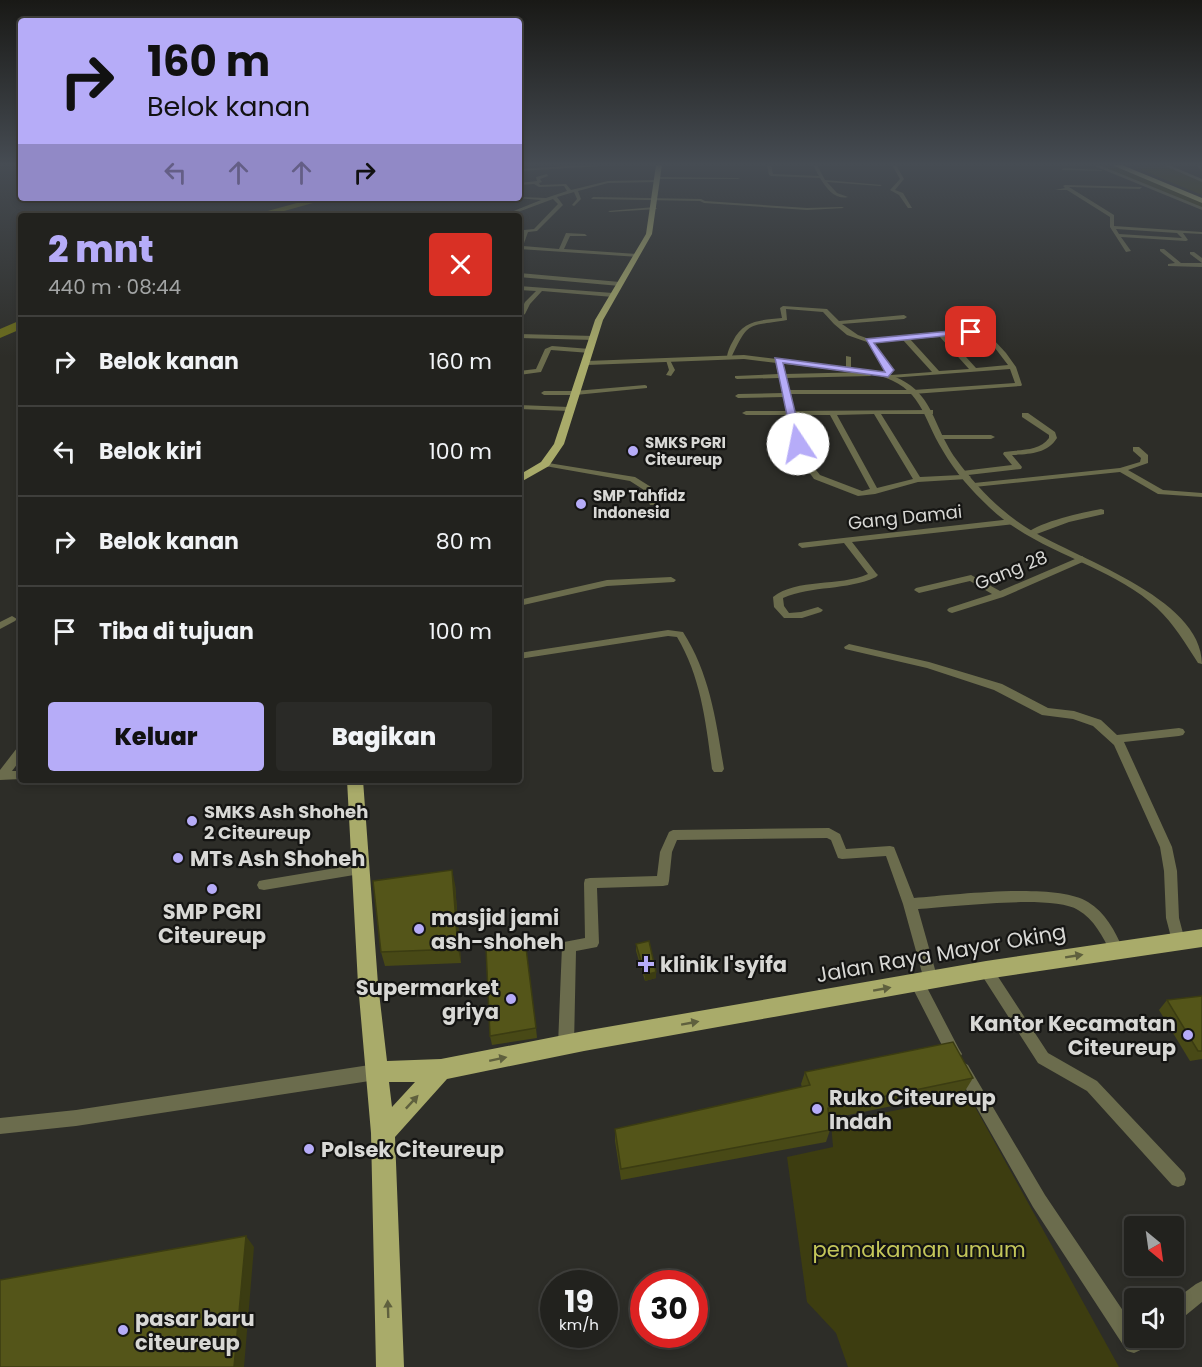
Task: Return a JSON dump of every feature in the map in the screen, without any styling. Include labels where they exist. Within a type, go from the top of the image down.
[{"type":"main road","points":[[522,478],[545,464],[559,444],[599,320],[637,256],[650,229]]},
{"type":"main road","points":[[355,783],[376,1072],[383,1133],[390,1367]]},
{"type":"main road","name":"Jalan Raya Mayor Oking","points":[[376,1072],[441,1070],[566,1045],[986,970],[1202,938]]},
{"type":"main road","points":[[383,1133],[441,1070]]},
{"type":"street","points":[[522,240],[526,231],[536,229]]},
{"type":"street","points":[[1113,229],[1128,251]]},
{"type":"street","points":[[1136,229],[1202,233]]},
{"type":"street","points":[[1118,235],[1186,240],[1179,232]]},
{"type":"street","points":[[560,251],[568,234],[585,235]]},
{"type":"street","points":[[522,247],[637,256]]},
{"type":"street","points":[[1162,250],[1180,264]]},
{"type":"street","points":[[1192,253],[1202,264]]},
{"type":"street","points":[[1170,264],[1202,264]]},
{"type":"street","points":[[522,275],[620,284]]},
{"type":"street","points":[[522,287],[613,295]]},
{"type":"street","points":[[522,314],[540,290]]},
{"type":"street","points":[[522,298],[531,299]]},
{"type":"street","points":[[729,357],[742,330],[764,321],[785,319],[784,308],[824,309],[836,323],[856,338],[869,341],[971,332],[982,334],[1013,367],[1019,384],[1016,387],[913,392],[738,396]]},
{"type":"street","points":[[836,323],[904,317]]},
{"type":"street","points":[[942,335],[974,370]]},
{"type":"street","points":[[522,336],[594,338]]},
{"type":"street","points":[[905,338],[937,373]]},
{"type":"street","points":[[869,341],[887,365],[890,376]]},
{"type":"street","points":[[522,373],[539,371],[548,349],[590,351]]},
{"type":"street","points":[[587,363],[729,357],[778,360],[890,376],[1013,367]]},
{"type":"street","points":[[848,357],[849,369]]},
{"type":"street","points":[[778,360],[802,457],[817,477],[853,493],[875,492],[918,480],[1018,467],[1007,454],[1050,445],[1053,438],[1052,434],[1025,415]]},
{"type":"street","points":[[668,361],[672,370],[669,375]]},
{"type":"street","points":[[737,377],[870,374]]},
{"type":"street","points":[[890,376],[925,403],[940,437],[965,475],[1012,522],[1156,601],[1182,625],[1202,660]]},
{"type":"street","points":[[544,393],[575,393],[645,387]]},
{"type":"street","points":[[522,407],[569,409]]},
{"type":"street","points":[[876,412],[918,480]]},
{"type":"street","points":[[746,413],[930,412]]},
{"type":"street","points":[[833,413],[875,492]]},
{"type":"street","points":[[940,437],[991,436]]},
{"type":"street","points":[[974,485],[1121,470],[1144,463],[1145,457],[1136,449]]},
{"type":"street","points":[[545,464],[632,479],[648,489],[652,503]]},
{"type":"street","points":[[1121,470],[1161,492],[1202,495]]},
{"type":"street","points":[[1031,533],[1047,525],[1076,520],[1092,512],[1101,512]]},
{"type":"street","name":"Gang Damai","points":[[802,545],[1012,522]]},
{"type":"street","points":[[818,610],[802,615],[787,616],[779,607],[778,597],[786,592],[834,585],[873,575],[846,540]]},
{"type":"street","name":"Gang 28","points":[[952,610],[1000,595],[1082,559]]},
{"type":"street","points":[[920,590],[970,578],[1000,595]]},
{"type":"street","points":[[522,602],[607,584],[671,580]]},
{"type":"street","points":[[0,626],[12,619]]},
{"type":"street","points":[[522,656],[668,633],[680,634],[698,670],[709,710],[718,769]]},
{"type":"street","points":[[849,646],[929,664],[1012,693],[1046,712],[1089,719],[1119,743],[1171,864],[1172,925],[1178,941]]},
{"type":"street","points":[[1114,739],[1179,732]]},
{"type":"street","points":[[1,776],[18,755]]},
{"type":"street","points":[[1,776],[18,775]]},
{"type":"street","points":[[566,1045],[569,946],[592,943],[590,883],[663,881],[666,852],[674,835],[832,834],[836,837],[842,854],[890,851],[910,904],[924,981],[1039,1201],[1124,1329]]},
{"type":"street","points":[[264,885],[360,869]]},
{"type":"street","points":[[910,904],[1016,898],[1075,902],[1084,907],[1103,925],[1116,949]]},
{"type":"street","points":[[986,970],[1043,1058],[1092,1086],[1178,1179]]},
{"type":"street","points":[[0,1126],[76,1118],[376,1072]]},
{"type":"street","points":[[1184,1304],[1202,1290]]},
{"type":"green space","name":"pemakaman umum","points":[[969,1096],[1119,1367],[848,1367],[836,1333],[807,1302],[787,1157],[833,1147],[831,1123]]},
{"type":"building","name":"masjid jami ash-shoheh","points":[[452,870],[458,949],[381,952],[373,881]]},
{"type":"building","name":"klinik l'syifa","points":[[649,941],[656,972],[645,975],[636,944]]},
{"type":"building","name":"Supermarket griya","points":[[486,948],[526,948],[536,1028],[490,1036]]},
{"type":"building","points":[[1202,996],[1202,1051],[1198,1051],[1167,1000]]},
{"type":"building","name":"Ruko Citeureup Indah","points":[[953,1042],[973,1078],[828,1108],[830,1130],[621,1169],[615,1129],[810,1085],[805,1072]]},
{"type":"building","name":"pasar baru citeureup","points":[[246,1236],[234,1367],[0,1367],[0,1280]]},
{"type":"waterway","points":[[0,334],[18,325]]},
{"type":"place","name":"SMKS PGRI Citeureup","points":[[633,451]]},
{"type":"place","name":"SMP Tahfidz Indonesia","points":[[581,504]]},
{"type":"place","name":"SMKS Ash Shoheh 2 Citeureup","points":[[192,821]]},
{"type":"place","name":"MTs Ash Shoheh","points":[[178,858]]},
{"type":"place","name":"SMP PGRI Citeureup","points":[[212,889]]},
{"type":"place","name":"masjid jami ash-shoheh","points":[[419,929]]},
{"type":"place","name":"klinik l'syifa","points":[[646,964]]},
{"type":"place","name":"Supermarket griya","points":[[511,999]]},
{"type":"place","name":"Kantor Kecamatan Citeureup","points":[[1188,1035]]},
{"type":"place","name":"Ruko Citeureup Indah","points":[[817,1109]]},
{"type":"place","name":"Polsek Citeureup","points":[[309,1149]]},
{"type":"place","name":"pasar baru citeureup","points":[[123,1330]]},
{"type":"route","points":[[798,444],[778,360],[888,375],[890,370],[869,341],[971,332]]}]
